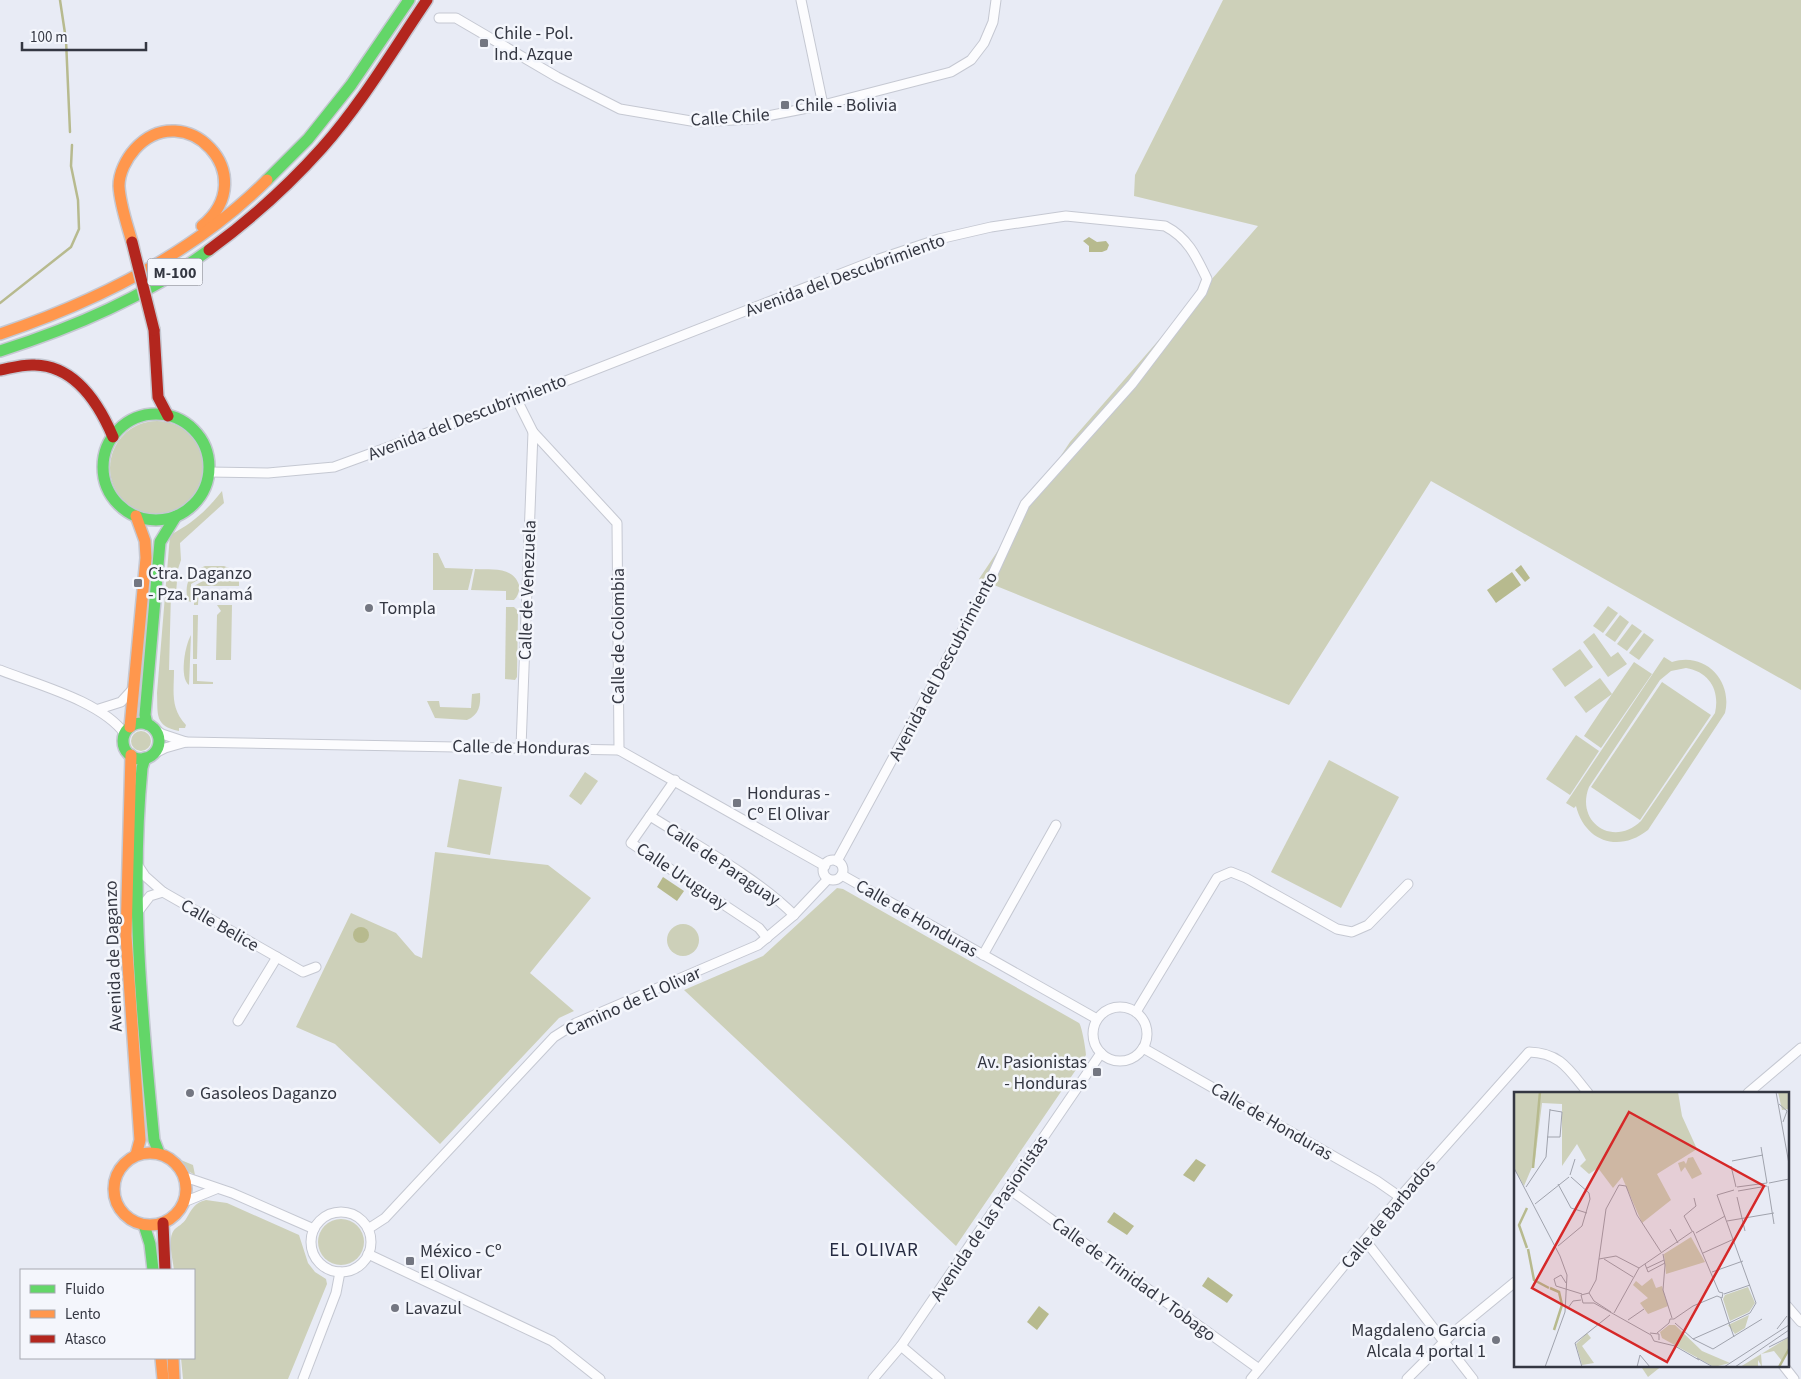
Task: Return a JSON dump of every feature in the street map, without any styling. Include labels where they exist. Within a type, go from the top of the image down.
[{"type":"main road","points":[[376,51],[401,0]]},
{"type":"main road","name":"M-100","points":[[0,334],[48,318],[102,294],[189,246],[239,208],[308,139],[376,51],[409,0]]},
{"type":"main road","name":"M-100","points":[[0,351],[54,334],[110,309],[158,283],[201,256],[247,220],[294,177],[342,124],[426,0]]},
{"type":"main road","points":[[151,266],[213,218],[225,195],[224,170],[215,150],[198,137],[180,131],[163,131],[149,136],[135,146],[126,160],[120,180],[123,210],[154,330],[158,397],[168,416]]},
{"type":"main road","points":[[0,370],[36,364],[55,368],[70,376],[88,393],[107,422],[113,437]]},
{"type":"main road","points":[[148,415],[168,416],[179,420],[192,429],[202,442],[208,456],[208,472],[205,486],[198,499],[188,509],[176,516],[163,520],[136,516],[122,508],[112,496],[105,482],[103,466],[106,451],[113,437],[124,425],[139,417],[148,415]]},
{"type":"main road","points":[[136,516],[145,541],[146,558],[132,690],[124,743],[131,755],[149,756],[159,741],[145,715],[160,542],[176,516]]},
{"type":"main road","points":[[127,730],[138,723],[151,726]]},
{"type":"main road","name":"Avenida de Daganzo","points":[[131,755],[126,936],[140,1140],[136,1155]]},
{"type":"main road","name":"Avenida de Daganzo","points":[[149,756],[142,768],[136,862],[137,913],[140,981],[154,1140],[159,1153]]},
{"type":"main road","points":[[147,1152],[159,1153],[175,1162],[184,1177],[186,1194],[184,1202],[172,1218],[163,1223],[144,1224],[132,1220],[122,1212],[116,1200],[114,1187],[117,1174],[124,1163],[136,1155],[147,1152]]},
{"type":"main road","points":[[163,1223],[165,1269]]},
{"type":"main road","points":[[144,1224],[150,1244],[153,1269]]},
{"type":"main road","points":[[161,1359],[163,1379]]},
{"type":"main road","points":[[173,1359],[174,1379]]},
{"type":"street","points":[[800,0],[823,105]]},
{"type":"street","name":"Calle Chile","points":[[439,18],[456,18],[557,78],[620,109],[697,122],[752,119],[823,105],[950,72],[971,60],[990,34],[996,0]]},
{"type":"street","name":"Avenida del Descubrimiento","points":[[208,472],[268,473],[334,467],[518,400],[876,260],[940,240],[991,227],[1066,216],[1165,226],[1179,233],[1194,253],[1207,279],[1202,292],[1132,384],[1025,504],[992,576],[837,861]]},
{"type":"street","points":[[518,400],[533,432]]},
{"type":"street","name":"Calle de Colombia","points":[[533,432],[617,522],[619,750]]},
{"type":"street","name":"Calle de Venezuela","points":[[521,747],[533,432]]},
{"type":"street","points":[[0,670],[99,710],[127,730]]},
{"type":"street","points":[[99,710],[121,702],[132,690]]},
{"type":"street","name":"Calle de Honduras","points":[[151,726],[162,734],[186,742]]},
{"type":"street","name":"Calle de Honduras","points":[[149,756],[165,748],[186,742],[619,750],[825,866]]},
{"type":"street","name":"Calle Uruguay","points":[[675,780],[631,843],[759,928],[767,938]]},
{"type":"street","name":"Calle de Paraguay","points":[[650,816],[731,867],[783,904],[794,915]]},
{"type":"street","points":[[982,955],[1056,825]]},
{"type":"street","points":[[833,860],[837,861],[841,865],[842,875],[833,880],[828,879],[823,870],[825,866],[833,860]]},
{"type":"street","name":"Calle Belice","points":[[136,862],[144,876],[163,892],[303,972],[316,967]]},
{"type":"street","points":[[1136,1012],[1217,878],[1231,872],[1337,929],[1352,932],[1368,925],[1408,884]]},
{"type":"street","name":"Calle de Honduras","points":[[842,875],[1096,1019]]},
{"type":"street","name":"Camino de El Olivar","points":[[368,1228],[385,1218],[554,1037],[576,1023],[758,945],[794,915],[828,879]]},
{"type":"street","name":"Calle Belice","points":[[137,913],[150,896],[163,892]]},
{"type":"street","name":"Calle Belice","points":[[238,1021],[277,957]]},
{"type":"street","points":[[1120,1006],[1136,1012],[1146,1025],[1146,1041],[1143,1048],[1131,1058],[1123,1061],[1101,1054],[1093,1037],[1096,1019],[1110,1008],[1120,1006]]},
{"type":"street","name":"Calle de Honduras","points":[[1143,1048],[1368,1176],[1400,1197]]},
{"type":"street","points":[[1749,1092],[1801,1048]]},
{"type":"street","name":"Calle de Barbados","points":[[1251,1379],[1400,1197],[1529,1052],[1543,1052],[1564,1064],[1587,1092]]},
{"type":"street","name":"Avenida de las Pasionistas","points":[[872,1379],[901,1346],[1101,1054]]},
{"type":"street","points":[[184,1177],[232,1193],[314,1229]]},
{"type":"street","points":[[184,1202],[216,1189]]},
{"type":"street","name":"Calle de Trinidad Y Tobago","points":[[1008,1189],[1259,1369]]},
{"type":"street","points":[[344,1212],[361,1220],[368,1228],[371,1238],[368,1254],[357,1267],[340,1272],[322,1265],[316,1258],[311,1239],[314,1229],[327,1215],[344,1212]]},
{"type":"street","points":[[1365,1240],[1473,1379]]},
{"type":"street","points":[[368,1254],[552,1341],[600,1379]]},
{"type":"street","points":[[303,1379],[336,1293],[340,1272]]},
{"type":"street","points":[[1407,1379],[1444,1343],[1514,1283]]},
{"type":"street","points":[[1788,1307],[1801,1322]]},
{"type":"street","points":[[901,1346],[940,1379]]},
{"type":"street","points":[[1783,1366],[1794,1379]]},
{"type":"shaded area","points":[[1223,0],[1801,0],[1801,690],[1431,481],[1289,705],[979,579],[1070,442],[1258,226],[1134,196],[1135,175]]},
{"type":"shaded area","points":[[1089,237],[1097,242],[1106,241],[1109,245],[1107,250],[1089,252],[1089,246],[1083,241]]},
{"type":"shaded area","points":[[157,421],[175,425],[190,435],[200,450],[204,468],[200,486],[190,501],[175,511],[157,515],[139,511],[124,501],[114,486],[110,468],[114,450],[124,435],[139,425]]},
{"type":"shaded area","points":[[222,491],[224,503],[180,543],[181,560],[178,569],[176,593],[171,593],[169,670],[174,670],[175,706],[186,725],[185,728],[179,728],[179,731],[165,726],[161,722],[157,707],[170,535],[199,516]]},
{"type":"shaded area","points":[[433,553],[438,553],[445,568],[473,569],[468,590],[433,590]]},
{"type":"shaded area","points":[[1521,565],[1530,578],[1525,582],[1515,570]]},
{"type":"shaded area","points":[[205,566],[224,566],[234,570],[217,569],[191,584],[191,602],[188,601],[187,584],[195,572]]},
{"type":"shaded area","points":[[475,569],[501,570],[512,575],[519,585],[518,595],[514,600],[506,600],[506,591],[471,590]]},
{"type":"shaded area","points":[[219,572],[239,573],[239,586],[199,586],[198,605],[194,605],[194,586]]},
{"type":"shaded area","points":[[1512,572],[1521,585],[1496,603],[1487,590]]},
{"type":"shaded area","points":[[217,605],[232,605],[231,660],[216,660],[217,615],[221,611]]},
{"type":"shaded area","points":[[1608,606],[1618,613],[1603,633],[1593,626]]},
{"type":"shaded area","points":[[506,607],[514,607],[518,611],[517,677],[515,680],[505,679]]},
{"type":"shaded area","points":[[193,615],[198,615],[197,659],[193,659]]},
{"type":"shaded area","points":[[1620,615],[1629,622],[1615,642],[1605,635]]},
{"type":"shaded area","points":[[1632,624],[1642,631],[1627,651],[1617,644]]},
{"type":"shaded area","points":[[1594,633],[1611,657],[1618,652],[1627,664],[1608,677],[1583,642]]},
{"type":"shaded area","points":[[1644,633],[1654,640],[1639,660],[1629,653]]},
{"type":"shaded area","points":[[191,635],[189,685],[184,676],[184,669],[185,653]]},
{"type":"shaded area","points":[[1580,649],[1593,667],[1565,687],[1552,669]]},
{"type":"shaded area","points":[[1664,657],[1672,662],[1695,661],[1714,671],[1725,690],[1725,713],[1648,830],[1626,841],[1604,840],[1587,828],[1580,818],[1576,806],[1574,808],[1566,803]],"holes":[[[1686,668],[1694,670],[1707,678],[1714,690],[1716,697],[1715,713],[1641,821],[1630,829],[1619,832],[1599,827],[1587,811],[1586,800],[1589,787],[1660,680],[1671,671]]]},
{"type":"shaded area","points":[[1634,662],[1652,674],[1601,748],[1584,736]]},
{"type":"shaded area","points":[[193,664],[197,664],[197,681],[213,682],[213,684],[193,684]]},
{"type":"shaded area","points":[[1600,678],[1612,694],[1586,713],[1574,697]]},
{"type":"shaded area","points":[[1662,682],[1711,715],[1640,820],[1591,787]]},
{"type":"shaded area","points":[[480,693],[477,712],[467,720],[435,718],[427,701],[439,701],[440,707],[471,708],[472,694]]},
{"type":"shaded area","points":[[141,731],[148,734],[151,741],[148,748],[141,751],[134,748],[131,741],[134,734]]},
{"type":"shaded area","points":[[1576,735],[1599,751],[1570,795],[1546,779]]},
{"type":"shaded area","points":[[1329,760],[1399,797],[1341,908],[1271,872]]},
{"type":"shaded area","points":[[585,772],[598,781],[581,805],[569,796]]},
{"type":"shaded area","points":[[459,779],[502,787],[490,855],[447,847]]},
{"type":"shaded area","points":[[435,852],[548,865],[591,898],[530,973],[574,1011],[559,1018],[440,1144],[335,1044],[296,1027],[351,913],[396,933],[415,955],[422,958]]},
{"type":"shaded area","points":[[663,877],[684,891],[677,901],[657,887]]},
{"type":"shaded area","points":[[837,888],[843,889],[1080,1025],[1086,1055],[956,1246],[684,990],[763,956]]},
{"type":"shaded area","points":[[683,924],[689,925],[694,929],[698,934],[698,946],[694,951],[689,955],[683,956],[677,955],[672,951],[668,946],[667,940],[668,934],[672,929],[677,925]]},
{"type":"shaded area","points":[[358,927],[364,927],[369,932],[367,941],[358,943],[353,938],[353,932]]},
{"type":"shaded area","points":[[176,1158],[193,1165],[195,1175],[188,1171]]},
{"type":"shaded area","points":[[1196,1159],[1206,1165],[1194,1182],[1183,1175]]},
{"type":"shaded area","points":[[206,1200],[227,1203],[299,1235],[308,1263],[315,1272],[326,1279],[327,1284],[288,1379],[183,1379],[181,1359],[195,1359],[195,1269],[174,1269],[171,1239],[174,1230],[185,1221],[199,1203]]},
{"type":"shaded area","points":[[1114,1212],[1134,1226],[1127,1235],[1107,1222]]},
{"type":"shaded area","points":[[341,1219],[354,1223],[360,1229],[364,1242],[360,1255],[354,1261],[341,1265],[328,1261],[322,1255],[318,1242],[322,1229],[328,1223]]},
{"type":"shaded area","points":[[1208,1277],[1233,1295],[1227,1303],[1202,1286]]},
{"type":"shaded area","points":[[1039,1306],[1049,1314],[1037,1330],[1027,1322]]},
{"type":"shaded area","points":[[1641,1366],[1662,1366],[1648,1377]]},
{"type":"waterway","points":[[60,0],[66,40],[70,132]]},
{"type":"waterway","points":[[0,303],[71,247],[79,229],[78,200],[71,166],[72,145]]},
{"type":"traffic: fast","points":[[267,180],[308,139],[351,85],[409,0]]},
{"type":"traffic: fast","points":[[0,351],[55,332],[109,309],[160,282],[209,250]]},
{"type":"traffic: fast","points":[[156,414],[176,418],[193,430],[205,447],[209,467],[205,487],[193,504],[176,516],[156,520],[136,516],[119,504],[107,487],[103,467],[107,447],[119,430],[136,418],[156,414]]},
{"type":"traffic: fast","points":[[147,724],[145,715],[160,542],[176,516]]},
{"type":"traffic: fast","points":[[141,723],[153,729],[159,741],[153,753],[141,759],[129,753],[123,741],[129,729],[141,723]]},
{"type":"traffic: fast","points":[[145,758],[142,768],[139,815],[137,908],[145,1047],[154,1140],[159,1153]]},
{"type":"traffic: fast","points":[[144,1225],[150,1244],[153,1269]]},
{"type":"traffic: slow","points":[[132,242],[121,200],[120,176],[126,162],[135,149],[154,135],[175,131],[194,136],[210,148],[221,165],[225,185],[219,206],[202,226]]},
{"type":"traffic: slow","points":[[0,334],[37,321],[108,290],[176,253],[238,207],[267,180]]},
{"type":"traffic: slow","points":[[130,727],[146,558],[145,541],[136,516]]},
{"type":"traffic: slow","points":[[131,755],[126,936],[140,1140],[136,1155]]},
{"type":"traffic: slow","points":[[150,1153],[170,1159],[180,1169],[186,1189],[180,1209],[170,1219],[150,1225],[130,1219],[120,1209],[114,1189],[120,1169],[130,1159],[150,1153]]},
{"type":"traffic: slow","points":[[161,1359],[163,1379]]},
{"type":"traffic: slow","points":[[173,1359],[174,1379]]},
{"type":"traffic: jam","points":[[209,250],[239,227],[296,176],[337,131],[364,95],[427,0]]},
{"type":"traffic: jam","points":[[132,242],[154,330]]},
{"type":"traffic: jam","points":[[154,330],[158,397],[168,416]]},
{"type":"traffic: jam","points":[[0,370],[31,365],[49,367],[62,372],[84,389],[93,400],[113,437]]},
{"type":"traffic: jam","points":[[163,1223],[165,1269]]},
{"type":"place","name":"Chile - Pol. Ind. Azque","points":[[484,43]]},
{"type":"place","name":"Chile - Bolivia","points":[[785,105]]},
{"type":"place","name":"Ctra. Daganzo - Pza. Panamá","points":[[138,583]]},
{"type":"place","name":"Tompla","points":[[369,608]]},
{"type":"place","name":"Honduras - Cº El Olivar","points":[[737,803]]},
{"type":"place","name":"Av. Pasionistas - Honduras","points":[[1097,1072]]},
{"type":"place","name":"Gasoleos Daganzo","points":[[190,1093]]},
{"type":"place","name":"México - Cº El Olivar","points":[[410,1261]]},
{"type":"place","name":"Lavazul","points":[[395,1308]]},
{"type":"place","name":"Magdaleno Garcia Alcala 4 portal 1","points":[[1496,1340]]},
{"type":"district","name":"EL OLIVAR","points":[[874,1249]]}]
